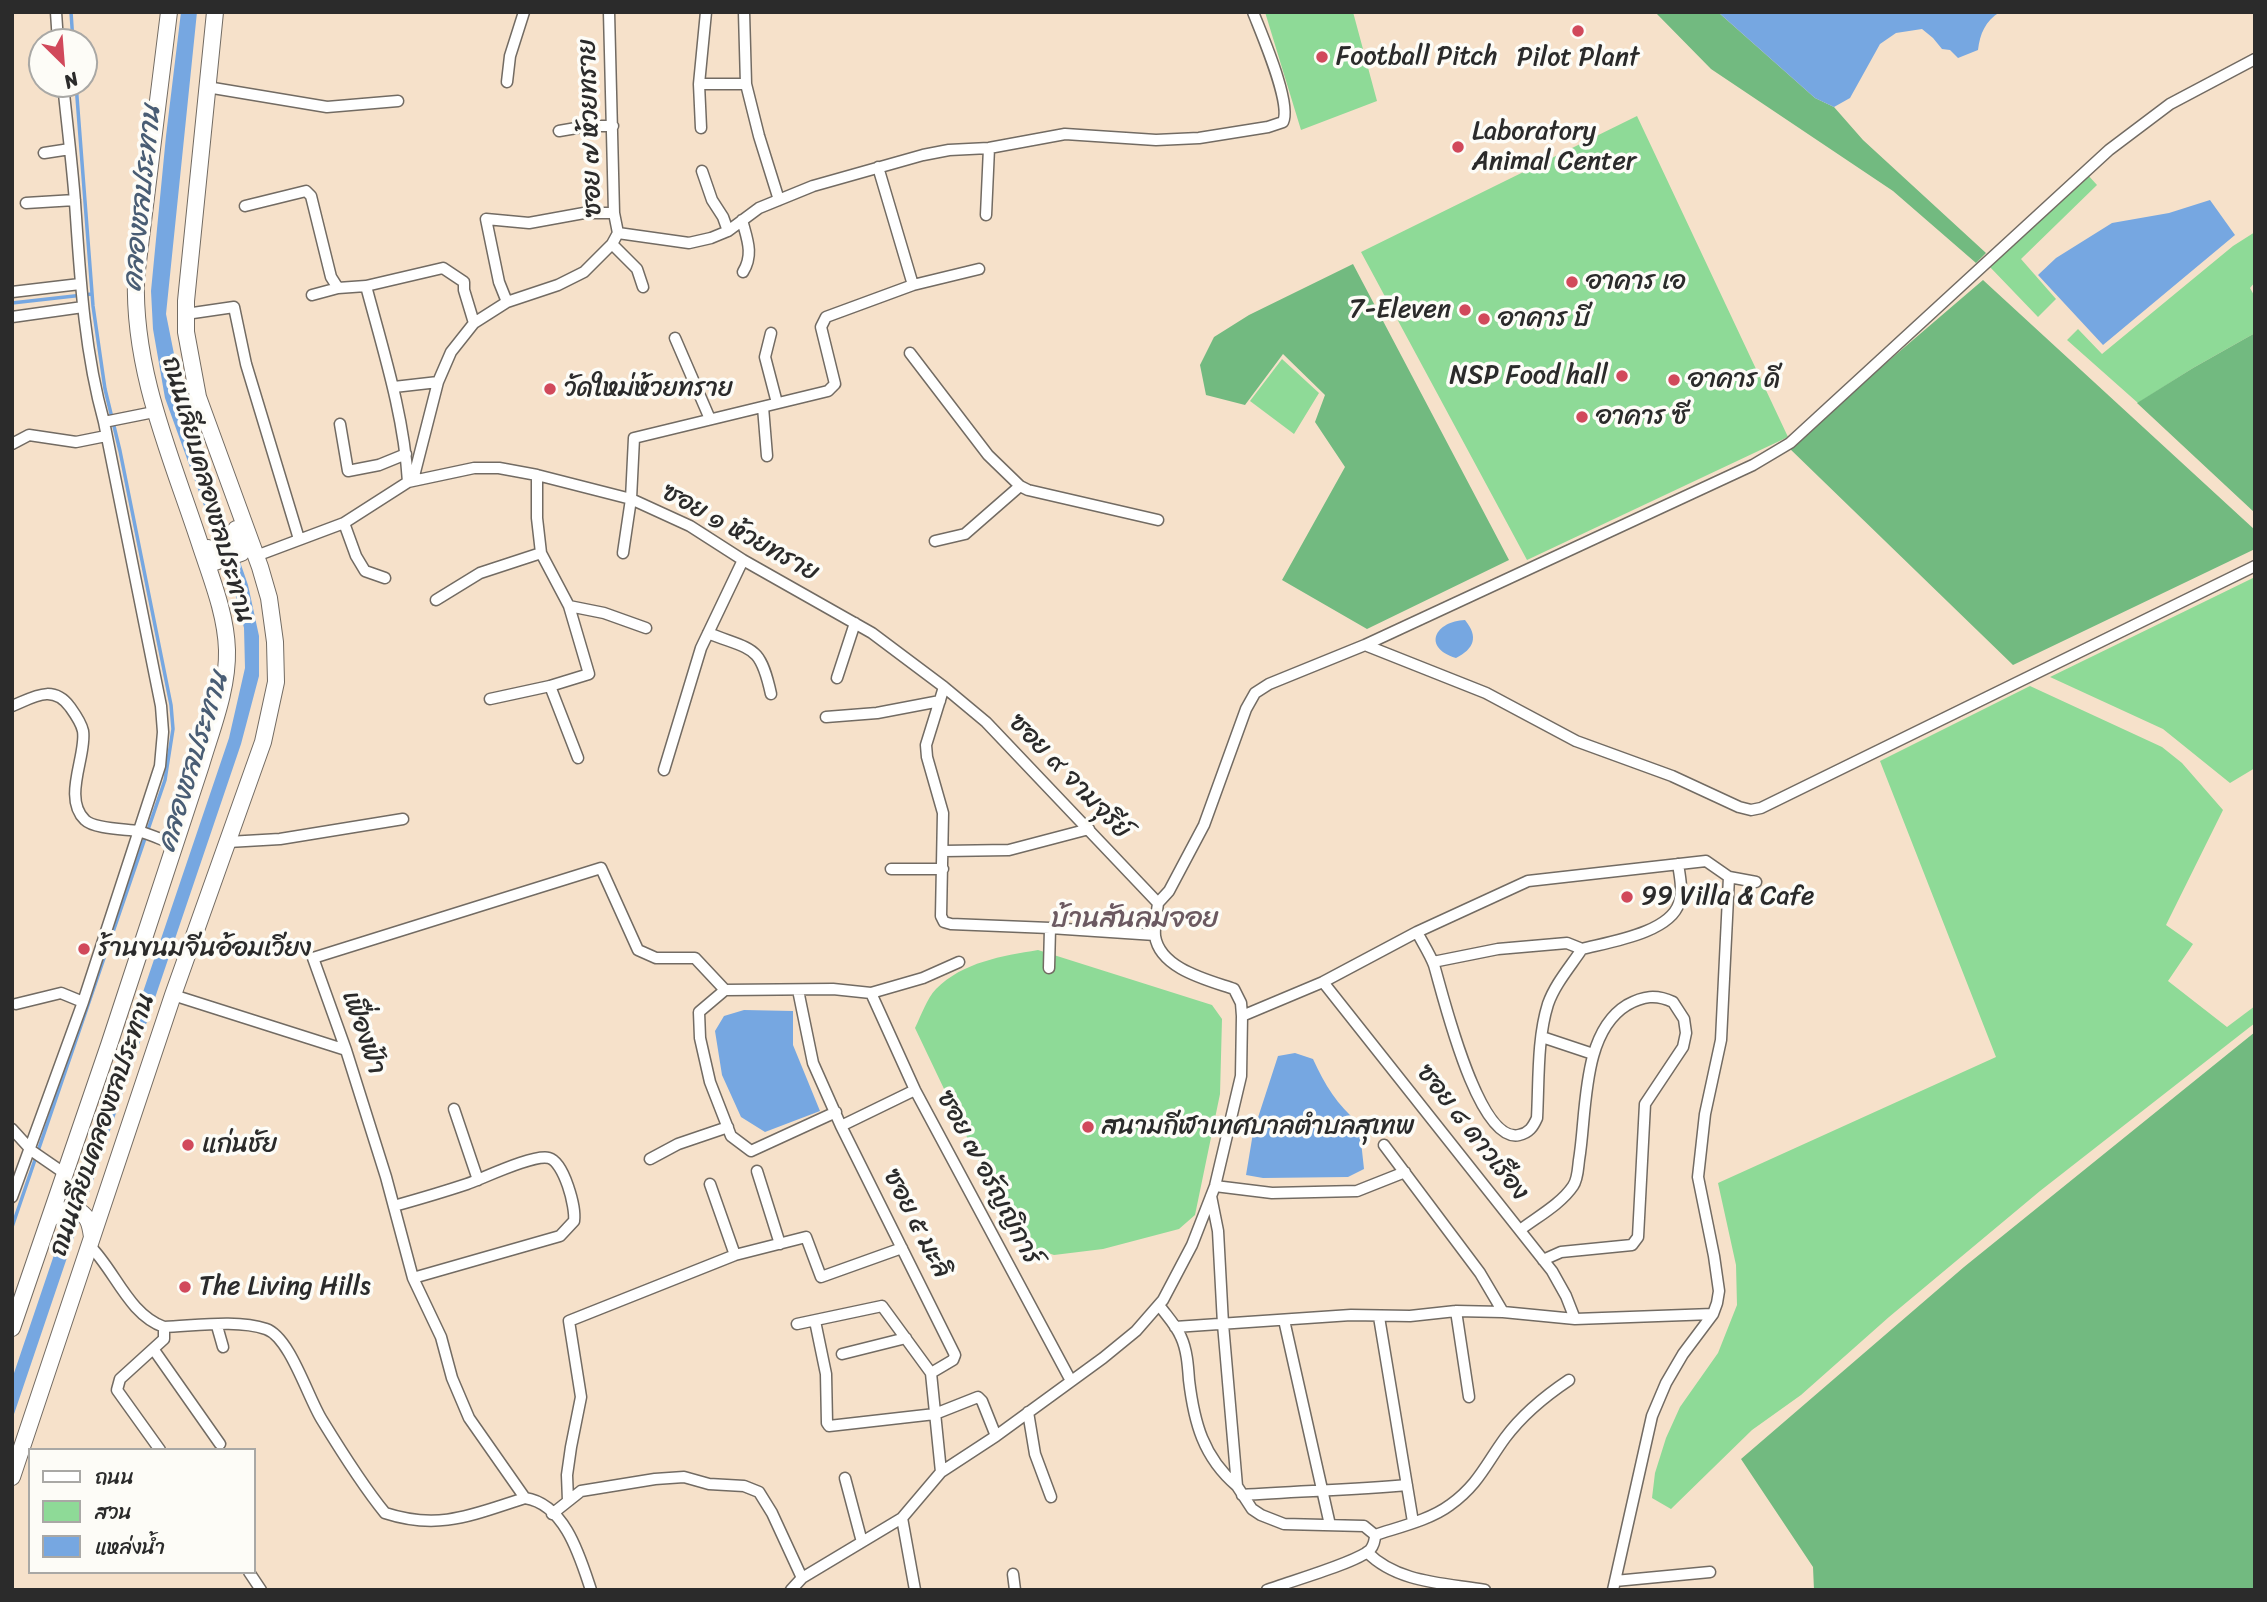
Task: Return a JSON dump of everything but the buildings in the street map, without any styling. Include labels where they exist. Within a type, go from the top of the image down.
[{"type":"main road","name":"ถนนเลียบคลองชลประทาน","points":[[12,1328],[54,1216],[215,721],[226,669],[227,649],[219,601],[154,412],[135,311],[136,278],[169,12]]},
{"type":"main road","name":"ถนนเลียบคลองชลประทาน","points":[[12,1477],[102,1197],[263,743],[276,682],[275,642],[269,598],[247,556],[220,458],[198,397],[190,360],[186,314],[215,12]]},
{"type":"main road","points":[[175,468],[212,559],[218,566],[232,628],[227,649]]},
{"type":"main road","points":[[218,566],[247,556]]},
{"type":"main road","points":[[63,1182],[70,1200],[76,1204],[87,1205],[102,1197]]},
{"type":"main road","points":[[54,1216],[74,1208],[86,1215],[90,1234]]},
{"type":"street","points":[[507,82],[510,56],[524,12]]},
{"type":"street","name":"ซอย ๗ ห้วยทราย","points":[[410,481],[438,382],[451,352],[474,323],[508,302],[558,285],[584,272],[612,244],[618,233],[614,213],[609,12]]},
{"type":"street","points":[[701,128],[699,84],[706,12]]},
{"type":"street","points":[[744,12],[746,84],[779,200]]},
{"type":"street","points":[[618,233],[689,243],[728,231],[759,208],[813,186],[949,150],[989,148],[1065,134],[1156,140],[1199,138],[1268,127],[1283,122],[1286,114],[1279,85],[1253,12]]},
{"type":"street","points":[[791,1590],[803,1578],[902,1518],[941,1472],[996,1437],[1136,1331],[1159,1305],[1192,1245],[1213,1191],[1241,1076],[1241,1003],[1234,989],[1190,975],[1175,965],[1155,936],[1158,903],[1169,891],[1204,825],[1246,709],[1255,693],[1269,684],[1365,645],[1753,464],[1790,443],[2109,149],[2171,104],[2255,59]]},
{"type":"street","points":[[699,84],[746,84]]},
{"type":"street","points":[[207,87],[327,107],[398,101]]},
{"type":"street","points":[[12,1198],[142,832],[160,766],[163,732],[161,706],[106,436],[106,421],[92,377],[81,288],[65,98]]},
{"type":"street","points":[[559,131],[588,126],[613,126]]},
{"type":"street","points":[[986,215],[989,148]]},
{"type":"street","points":[[44,153],[70,149]]},
{"type":"street","points":[[878,167],[913,285]]},
{"type":"street","points":[[702,171],[712,200],[728,231]]},
{"type":"street","points":[[245,206],[306,191],[311,196],[331,276],[338,288]]},
{"type":"street","points":[[26,203],[75,200]]},
{"type":"street","points":[[508,302],[499,282],[486,219],[529,223],[584,213],[614,213]]},
{"type":"street","points":[[742,220],[750,254],[743,272]]},
{"type":"street","points":[[612,244],[637,269],[643,287]]},
{"type":"street","points":[[312,295],[443,268],[464,282],[474,323]]},
{"type":"street","points":[[624,552],[631,499],[634,438],[828,391],[835,383],[821,327],[826,317],[913,285],[979,269]]},
{"type":"street","points":[[366,286],[394,387],[410,481]]},
{"type":"street","points":[[12,292],[81,288]]},
{"type":"street","points":[[12,317],[83,307]]},
{"type":"street","points":[[186,314],[234,307],[246,364],[299,539]]},
{"type":"street","points":[[771,333],[765,357],[777,403]]},
{"type":"street","points":[[675,338],[710,419]]},
{"type":"street","points":[[910,353],[988,455],[1020,486],[1158,520]]},
{"type":"street","points":[[394,387],[438,382]]},
{"type":"street","points":[[762,407],[767,456]]},
{"type":"street","points":[[106,421],[154,412]]},
{"type":"street","points":[[340,424],[348,471],[379,465],[406,454]]},
{"type":"street","points":[[12,444],[29,435],[76,442],[106,436]]},
{"type":"street","name":"ซอย ๑ ห้วยทราย","points":[[247,556],[344,523],[410,481],[474,468],[499,468],[537,475],[631,499],[690,526],[743,560],[872,633],[944,687]]},
{"type":"street","points":[[490,699],[589,674],[569,606],[541,553],[537,518],[537,475]]},
{"type":"street","points":[[935,541],[965,534],[1020,486]]},
{"type":"street","points":[[344,523],[356,556],[365,571],[385,578]]},
{"type":"street","points":[[436,600],[481,573],[541,553]]},
{"type":"street","points":[[664,770],[701,648],[743,560]]},
{"type":"street","points":[[1365,645],[1486,693],[1576,741],[1672,776],[1751,810],[1761,808],[2255,566]]},
{"type":"street","points":[[569,606],[646,628]]},
{"type":"street","points":[[837,678],[855,623]]},
{"type":"street","points":[[708,633],[756,653],[765,668],[771,694]]},
{"type":"street","points":[[550,686],[578,758]]},
{"type":"street","points":[[944,687],[926,745],[943,813],[941,916],[944,922],[1155,936]]},
{"type":"street","name":"ซอย ๙ จามจุรีย์","points":[[944,687],[986,723],[1158,903]]},
{"type":"street","points":[[12,706],[36,696],[53,693],[65,700],[76,715],[83,730],[76,775],[76,796],[80,812],[86,821],[93,825],[142,832],[173,844]]},
{"type":"street","points":[[826,717],[877,713],[940,701]]},
{"type":"street","points":[[228,842],[280,839],[403,819]]},
{"type":"street","points":[[944,851],[1009,850],[1088,829]]},
{"type":"street","points":[[1242,1016],[1323,982],[1417,932],[1528,881],[1706,861],[1729,877],[1756,883]]},
{"type":"street","points":[[1433,962],[1498,949],[1567,943],[1582,949],[1645,931],[1665,920],[1679,906],[1682,891],[1678,864]]},
{"type":"street","name":"เฟื่องฟ้า","points":[[525,1498],[469,1418],[453,1378],[441,1337],[414,1278],[346,1050],[313,958],[601,868],[638,950],[656,958],[695,958],[725,990]]},
{"type":"street","points":[[891,869],[943,869]]},
{"type":"street","points":[[1710,1572],[1614,1586],[1653,1416],[1666,1383],[1683,1354],[1713,1314],[1718,1291],[1698,1177],[1705,1114],[1721,1040],[1729,877]]},
{"type":"street","points":[[1049,968],[1050,928]]},
{"type":"street","points":[[1417,932],[1433,962],[1463,1063],[1486,1111],[1497,1126],[1513,1136],[1524,1135],[1533,1128],[1537,1118],[1542,1037],[1548,1004],[1557,985],[1582,949]]},
{"type":"street","points":[[836,1112],[751,1151],[731,1136],[710,1082],[699,1038],[699,1012],[725,990],[833,989],[871,993],[923,978],[959,962]]},
{"type":"street","name":"ซอย ๘ ดาวเรือง","points":[[1323,982],[1543,1260],[1566,1296],[1575,1319]]},
{"type":"street","name":"ซอย ๕ มะลิ","points":[[798,990],[813,1063],[841,1126],[955,1354],[953,1360],[931,1373]]},
{"type":"street","points":[[16,1004],[61,993],[83,1002]]},
{"type":"street","name":"ซอย ๗ อรัญญิการ์","points":[[871,993],[915,1090],[1071,1381]]},
{"type":"street","points":[[173,995],[346,1050]]},
{"type":"street","points":[[1520,1230],[1575,1184],[1593,1054],[1606,1027],[1621,1009],[1637,1000],[1652,996],[1673,1002],[1684,1019],[1686,1033],[1683,1047],[1644,1104],[1638,1237],[1632,1245],[1561,1252],[1543,1260]]},
{"type":"street","points":[[1542,1037],[1593,1054]]},
{"type":"street","points":[[841,1126],[915,1090]]},
{"type":"street","points":[[454,1109],[478,1180]]},
{"type":"street","points":[[650,1158],[678,1144],[728,1127]]},
{"type":"street","points":[[12,1129],[45,1160],[63,1182]]},
{"type":"street","points":[[1384,1146],[1480,1273],[1503,1311]]},
{"type":"street","points":[[394,1206],[541,1158],[552,1159],[561,1170],[575,1214],[574,1221],[560,1236],[414,1278]]},
{"type":"street","points":[[757,1171],[780,1244]]},
{"type":"street","points":[[1213,1191],[1357,1191],[1405,1172]]},
{"type":"street","points":[[710,1184],[735,1255]]},
{"type":"street","points":[[1213,1191],[1240,1490]]},
{"type":"street","points":[[90,1234],[102,1258],[145,1317],[164,1327],[239,1325],[266,1329],[274,1334],[287,1351],[321,1418],[385,1513],[416,1520],[443,1522],[458,1520],[525,1498],[535,1500],[565,1525],[581,1558],[591,1590]]},
{"type":"street","points":[[568,1501],[567,1475],[581,1397],[569,1321],[735,1255],[806,1237],[821,1278],[902,1248]]},
{"type":"street","points":[[1159,1305],[1181,1337],[1196,1426],[1205,1448],[1252,1509],[1272,1521],[1284,1524],[1364,1527],[1375,1535]]},
{"type":"street","points":[[797,1325],[882,1306],[931,1373],[941,1472]]},
{"type":"street","points":[[1175,1327],[1456,1311],[1503,1311],[1575,1319],[1713,1314]]},
{"type":"street","points":[[1456,1311],[1469,1397]]},
{"type":"street","points":[[1379,1317],[1413,1522]]},
{"type":"street","points":[[1284,1320],[1331,1525]]},
{"type":"street","points":[[815,1321],[826,1374],[829,1426],[935,1414],[980,1398],[996,1437]]},
{"type":"street","points":[[217,1326],[223,1347]]},
{"type":"street","points":[[159,1448],[117,1390],[120,1379],[163,1339],[164,1327]]},
{"type":"street","points":[[842,1354],[906,1338]]},
{"type":"street","points":[[154,1350],[220,1444]]},
{"type":"street","points":[[1375,1535],[1448,1507],[1485,1471],[1505,1438],[1527,1413],[1569,1380]]},
{"type":"street","points":[[1028,1412],[1035,1454],[1051,1497]]},
{"type":"street","points":[[552,1514],[580,1491],[654,1479],[684,1477],[709,1484],[744,1486],[759,1492],[803,1578]]},
{"type":"street","points":[[845,1478],[862,1542]]},
{"type":"street","points":[[1240,1490],[1324,1492],[1407,1485]]},
{"type":"street","points":[[902,1518],[915,1590]]},
{"type":"street","points":[[1267,1590],[1367,1552],[1375,1542],[1375,1535]]},
{"type":"street","points":[[1367,1552],[1391,1570],[1411,1577],[1485,1590]]},
{"type":"street","points":[[250,1574],[261,1590]]},
{"type":"street","points":[[1013,1574],[1015,1590]]},
{"type":"green space","name":"Football Pitch","points":[[1265,12],[1353,12],[1377,101],[1301,130]]},
{"type":"green space","points":[[1655,12],[1718,12],[1815,98],[1834,107],[1863,140],[1986,253],[1976,263],[1893,191],[1711,69]]},
{"type":"green space","points":[[1637,116],[1788,437],[1527,560],[1361,252]]},
{"type":"green space","points":[[2087,174],[2097,185],[2021,259],[2056,299],[2038,317],[1989,266]]},
{"type":"green space","points":[[2255,232],[2255,282],[2250,288],[2255,297],[2255,333],[2138,403],[2067,340],[2078,329],[2102,354],[2233,246]]},
{"type":"green space","points":[[1353,264],[1509,560],[1367,629],[1282,580],[1345,467],[1315,422],[1325,395],[1283,354],[1245,405],[1206,395],[1200,365],[1214,337],[1249,315]]},
{"type":"green space","points":[[1983,280],[2255,530],[2255,549],[2013,665],[1788,447]]},
{"type":"green space","points":[[2255,333],[2255,513],[2137,403]]},
{"type":"green space","points":[[1282,359],[1319,393],[1294,434],[1250,401]]},
{"type":"green space","points":[[2255,577],[2255,768],[2230,783],[2163,729],[2050,677]]},
{"type":"green space","points":[[2030,686],[2162,747],[2182,763],[2223,810],[2166,925],[2193,944],[2168,981],[2227,1027],[2255,1006],[2255,1023],[2040,1191],[1889,1317],[1801,1395],[1752,1430],[1671,1509],[1652,1498],[1655,1473],[1666,1438],[1680,1407],[1718,1353],[1737,1305],[1736,1265],[1718,1183],[1996,1057],[1880,761]]},
{"type":"green space","name":"สนามกีฬาเทศบาลตำบลสุเทพ","points":[[1038,950],[1212,1005],[1222,1019],[1220,1094],[1195,1215],[1179,1229],[1103,1249],[1054,1255],[1017,1242],[915,1028],[936,989],[958,972],[997,958]]},
{"type":"green space","points":[[2255,1032],[2255,1590],[1814,1590],[1813,1567],[1741,1459],[1964,1267]]},
{"type":"water","points":[[181,12],[197,12],[166,314],[182,394],[248,585],[259,636],[259,676],[241,744],[12,1420],[12,1379],[229,738],[245,668],[244,628],[234,589],[165,398],[153,329],[151,291]]},
{"type":"water","points":[[1718,12],[2000,12],[1984,28],[1978,50],[1958,58],[1950,50],[1942,49],[1922,29],[1896,33],[1880,44],[1850,98],[1834,107],[1815,98]]},
{"type":"water","points":[[2210,200],[2235,235],[2103,345],[2038,275],[2056,258],[2112,223],[2169,213]]},
{"type":"water","points":[[1465,620],[1472,632],[1472,642],[1467,651],[1456,658],[1439,648],[1436,635],[1446,625]]},
{"type":"water","points":[[744,1010],[793,1011],[793,1045],[820,1111],[765,1132],[741,1117],[722,1075],[715,1031],[724,1016]]},
{"type":"water","points":[[1295,1053],[1313,1059],[1332,1094],[1359,1123],[1364,1169],[1348,1177],[1263,1178],[1246,1175],[1253,1133],[1278,1056]]},
{"type":"waterway","points":[[71,12],[72,28]]},
{"type":"waterway","name":"คลองชลประทาน","points":[[12,1227],[165,780],[173,729],[171,705],[105,389],[93,306],[77,98]]},
{"type":"waterway","points":[[12,303],[92,294]]},
{"type":"place","name":"Pilot Plant","points":[[1578,31]]},
{"type":"place","name":"Football Pitch","points":[[1322,57]]},
{"type":"place","name":"Laboratory Animal Center","points":[[1458,147]]},
{"type":"place","name":"อาคาร เอ","points":[[1572,282]]},
{"type":"place","name":"7-Eleven","points":[[1465,310]]},
{"type":"place","name":"อาคาร บี","points":[[1484,319]]},
{"type":"place","name":"NSP Food hall","points":[[1622,376]]},
{"type":"place","name":"อาคาร ดี","points":[[1674,380]]},
{"type":"place","name":"วัดใหม่ห้วยทราย","points":[[550,389]]},
{"type":"place","name":"อาคาร ซี","points":[[1582,417]]},
{"type":"place","name":"99 Villa & Cafe","points":[[1627,897]]},
{"type":"place","name":"ร้านขนมจีนอ้อมเวียง","points":[[84,949]]},
{"type":"place","name":"สนามกีฬาเทศบาลตำบลสุเทพ","points":[[1088,1127]]},
{"type":"place","name":"แก่นชัย","points":[[188,1145]]},
{"type":"place","name":"The Living Hills","points":[[185,1287]]},
{"type":"district","name":"บ้านสันลมจอย","points":[[1135,920]]}]
